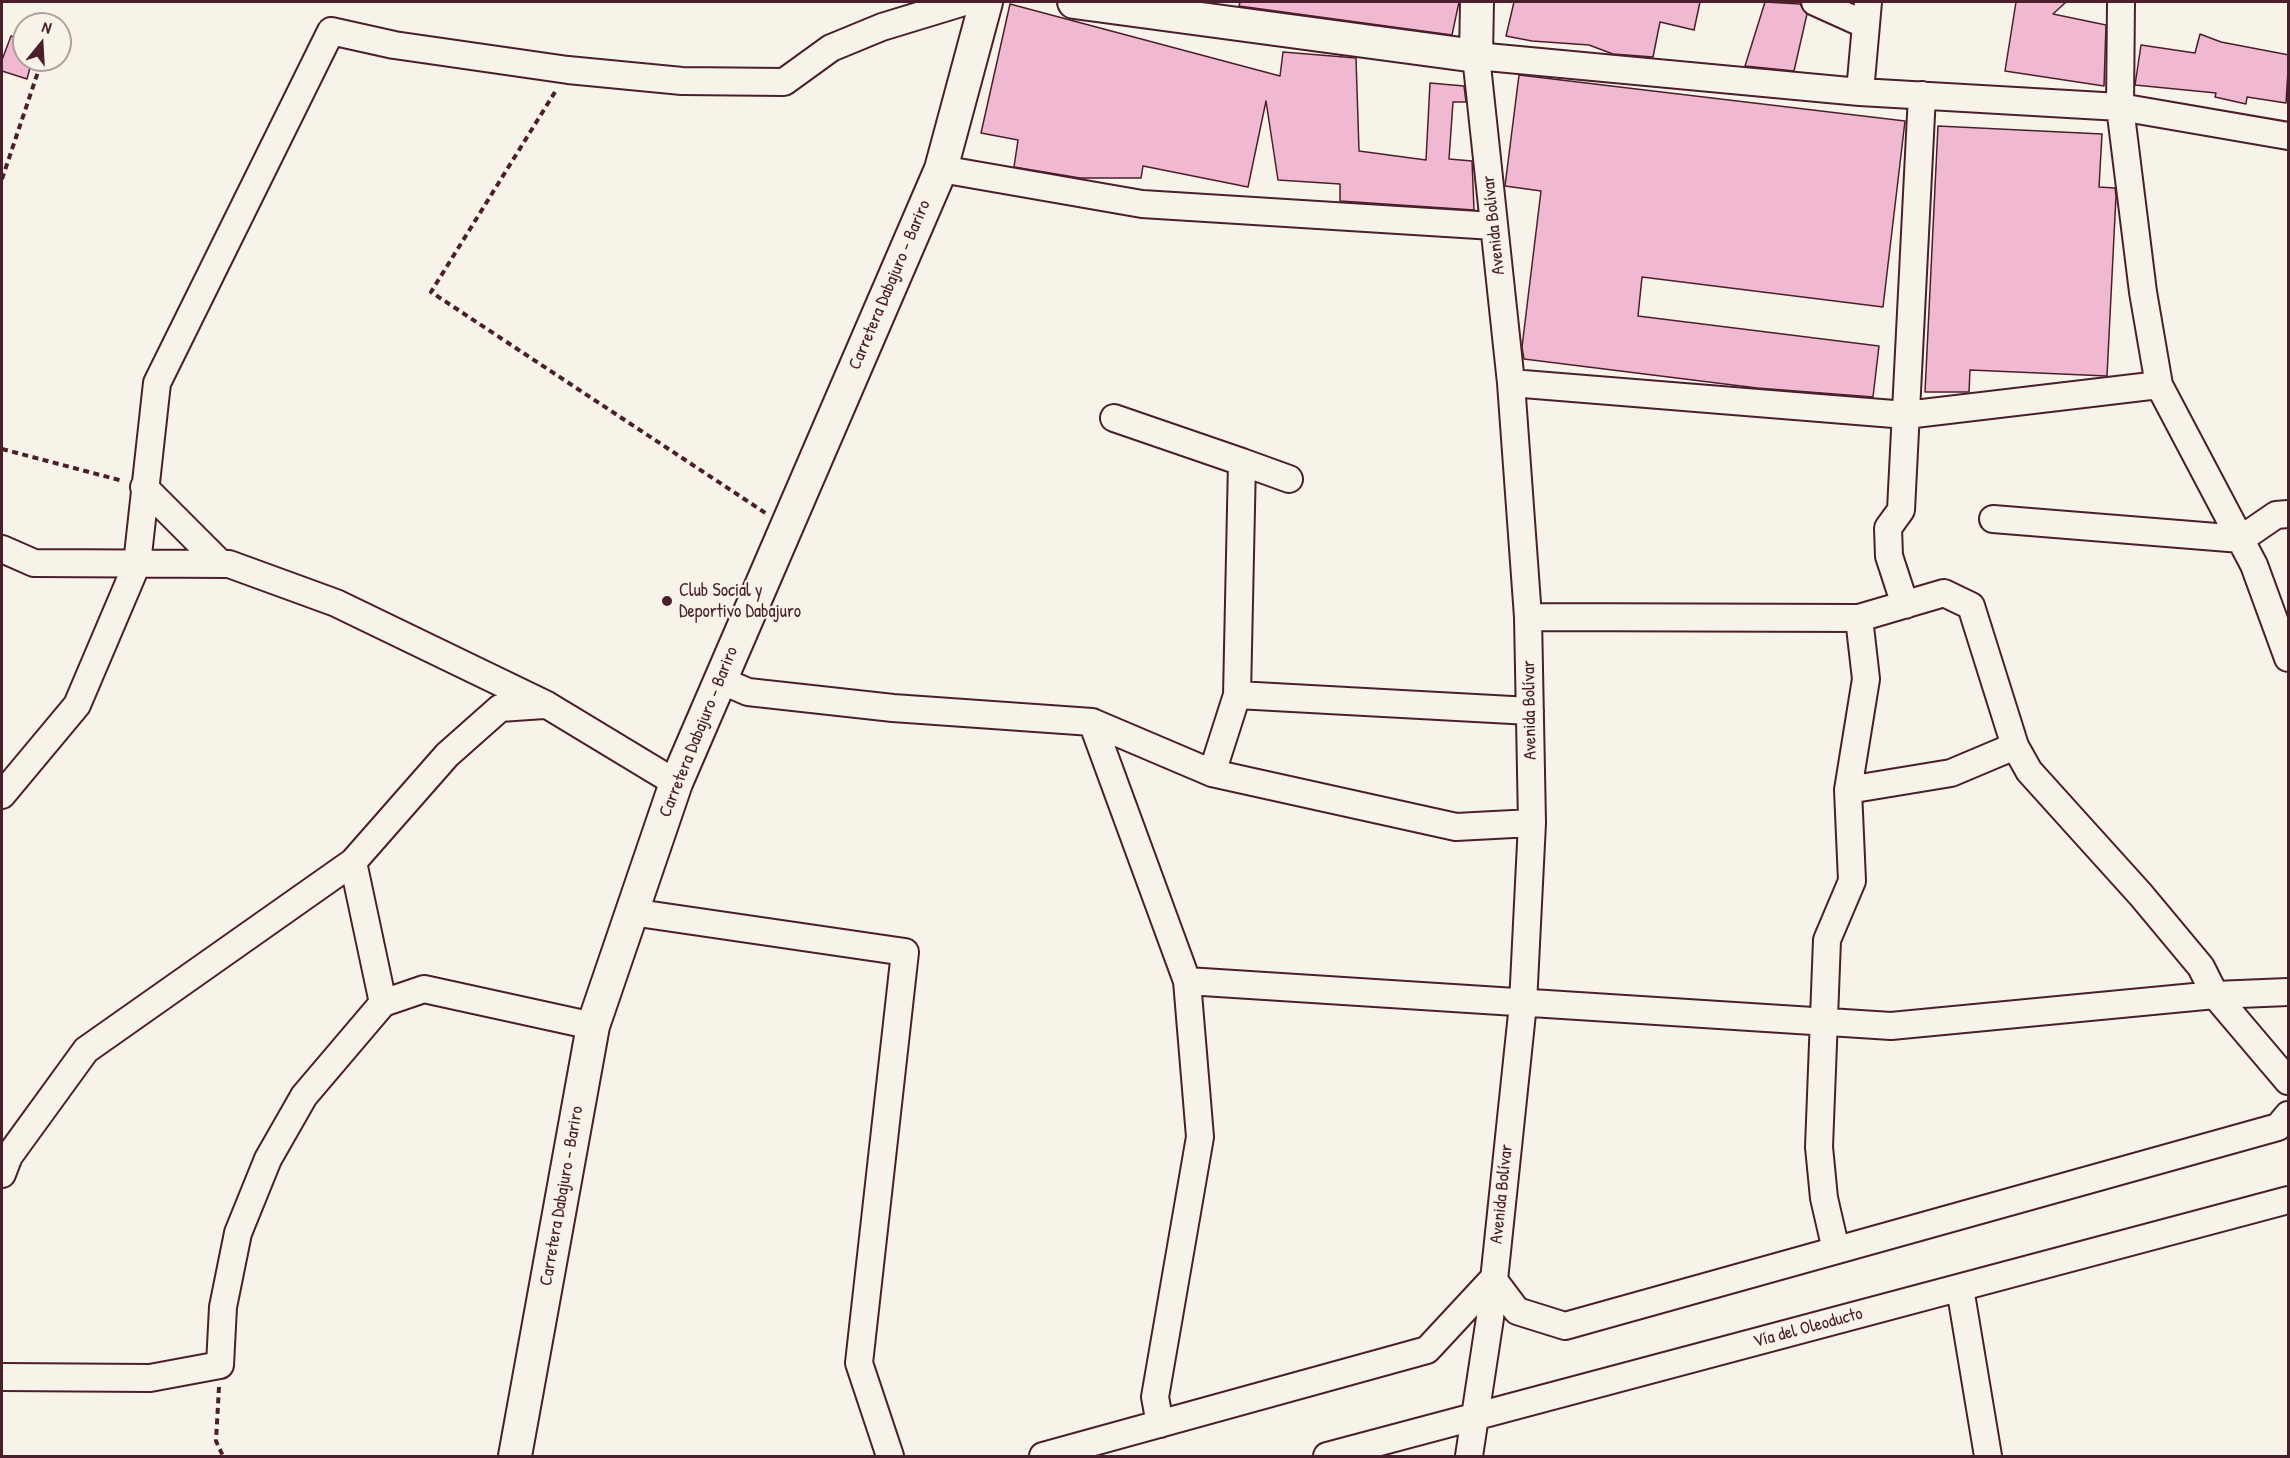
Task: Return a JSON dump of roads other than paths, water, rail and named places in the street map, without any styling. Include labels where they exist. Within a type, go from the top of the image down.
[{"type":"street","points":[[2,795],[77,705],[136,564],[157,383],[331,31],[394,45],[568,70],[682,81],[784,81],[831,48],[882,27],[964,2]]},
{"type":"street","name":"Carretera Dabajuro - Bariro","points":[[514,1456],[593,1026],[676,783],[940,169],[986,2]]},
{"type":"street","points":[[1074,2],[1476,57],[1860,92],[2120,106],[2289,136]]},
{"type":"street","name":"Avenida Bolívar","points":[[1468,1456],[1490,1318],[1523,1004],[1532,823],[1528,617],[1511,383],[1476,57],[1478,2]]},
{"type":"street","points":[[1815,2],[1867,13],[1860,92]]},
{"type":"street","points":[[2121,2],[2120,106],[2143,292],[2159,385],[2254,564],[2289,658]]},
{"type":"street","points":[[1905,605],[1889,556],[1888,528],[1901,510],[1922,95]]},
{"type":"street","points":[[940,169],[1142,204],[1494,226]]},
{"type":"street","points":[[1511,383],[1906,414],[2159,385]]},
{"type":"street","points":[[1114,418],[1289,479]]},
{"type":"street","points":[[1212,773],[1237,695],[1242,462]]},
{"type":"street","points":[[144,487],[221,564]]},
{"type":"street","points":[[1993,519],[2241,539],[2284,508]]},
{"type":"street","points":[[2,549],[34,563],[229,564],[336,603],[547,705],[676,783]]},
{"type":"street","points":[[1528,617],[1859,618],[1944,593],[1971,606],[2015,746],[2029,771],[2141,895],[2201,968],[2214,995],[2289,1081]]},
{"type":"street","points":[[1836,1250],[1824,1198],[1819,1147],[1823,1022],[1827,940],[1852,881],[1848,790],[1866,679],[1859,618]]},
{"type":"street","points":[[720,680],[748,692],[893,708],[1092,722],[1212,773],[1456,827],[1532,823]]},
{"type":"street","points":[[1237,695],[1530,711]]},
{"type":"street","points":[[2,1174],[9,1156],[86,1050],[353,862],[447,755],[500,708],[547,705]]},
{"type":"street","points":[[1092,722],[1187,981],[1200,1137],[1155,1397],[1160,1424]]},
{"type":"street","points":[[1848,790],[1951,772],[2015,746]]},
{"type":"street","points":[[353,862],[383,1003]]},
{"type":"street","points":[[631,912],[905,952],[859,1363],[890,1456]]},
{"type":"street","points":[[1187,981],[1891,1026],[2214,995],[2289,992]]},
{"type":"street","points":[[2,1377],[150,1378],[220,1365],[223,1307],[238,1233],[268,1159],[304,1096],[383,1003],[424,989],[593,1026]]},
{"type":"street","points":[[1043,1456],[1427,1350],[1493,1279],[1517,1311],[1565,1326],[2278,1127],[2289,1115]]},
{"type":"street","name":"Vía del Oleoducto","points":[[1327,1456],[2289,1200]]},
{"type":"street","points":[[1960,1288],[1988,1456]]},
{"type":"place","name":"Club Social y Deportivo Dabajuro","points":[[667,601]]}]
